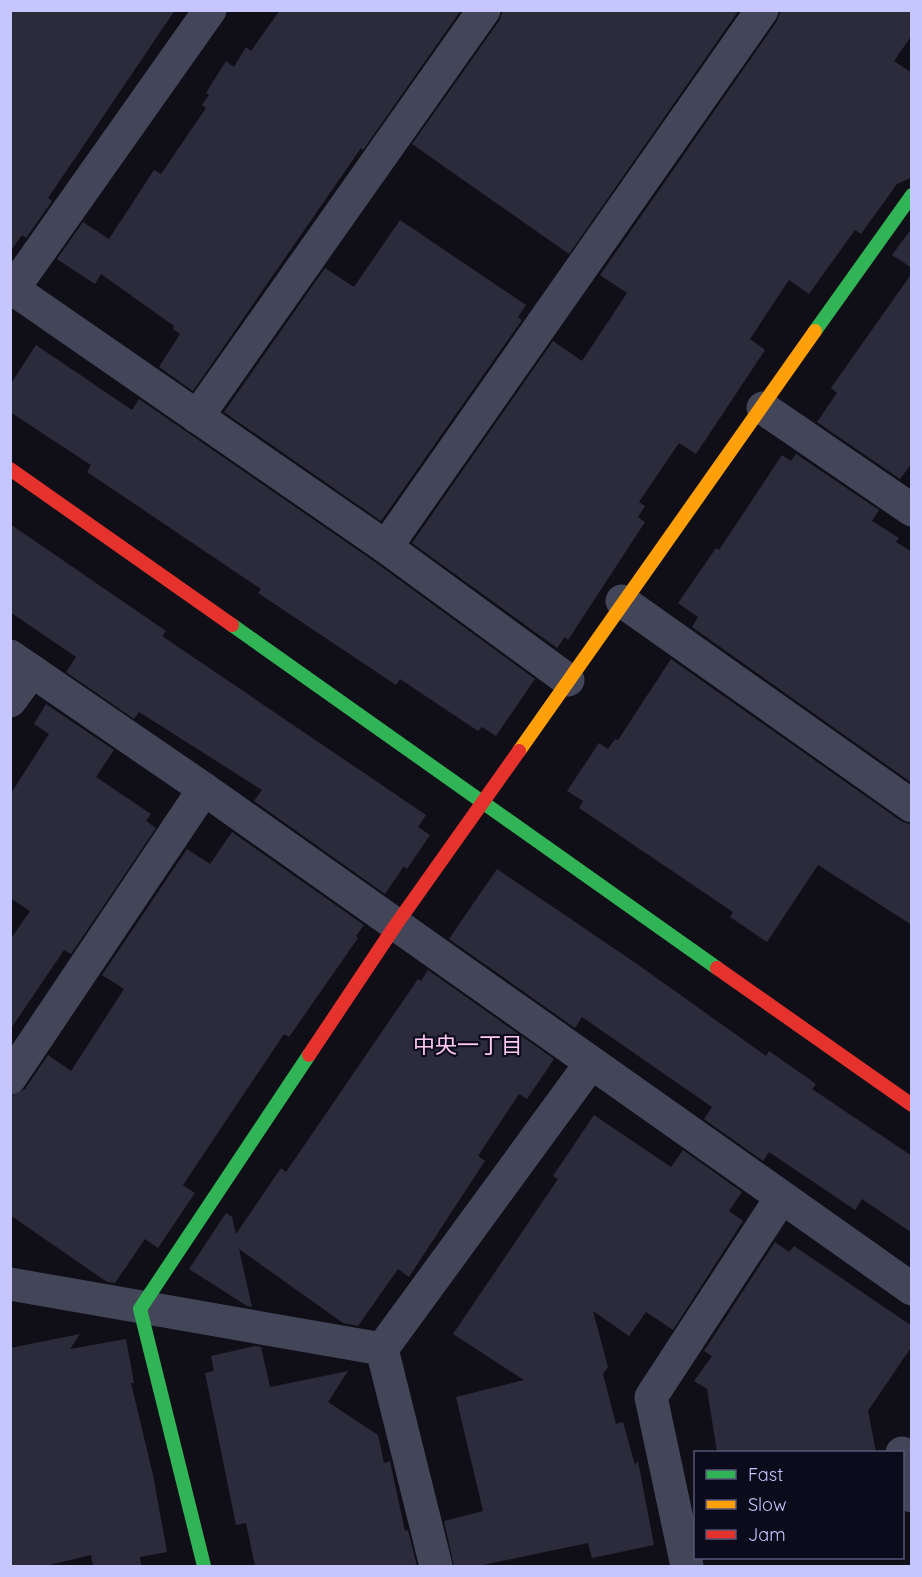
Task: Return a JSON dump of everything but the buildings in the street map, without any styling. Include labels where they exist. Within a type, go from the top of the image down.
[{"type":"street","points":[[210,10],[12,288],[386,547],[568,680]]},
{"type":"street","points":[[197,417],[484,10]]},
{"type":"street","points":[[386,547],[762,10]]},
{"type":"street","points":[[204,1566],[140,1309],[395,926],[912,195]]},
{"type":"street","points":[[763,408],[912,510]]},
{"type":"street","points":[[10,469],[912,1105]]},
{"type":"street","points":[[622,602],[912,806]]},
{"type":"street","points":[[10,701],[21,664],[204,789],[912,1289]]},
{"type":"street","points":[[10,1078],[204,789]]},
{"type":"street","points":[[382,1349],[591,1063]]},
{"type":"street","points":[[687,1566],[651,1397],[781,1198]]},
{"type":"street","points":[[10,1284],[140,1309],[382,1349]]},
{"type":"street","points":[[382,1349],[436,1566]]},
{"type":"street","points":[[902,1451],[901,1444],[912,1427]]},
{"type":"street","points":[[904,1462],[912,1496]]},
{"type":"traffic: fast","points":[[815,331],[912,195]]},
{"type":"traffic: fast","points":[[232,625],[717,968]]},
{"type":"traffic: fast","points":[[204,1566],[140,1309],[309,1055]]},
{"type":"traffic: slow","points":[[519,751],[815,331]]},
{"type":"traffic: jam","points":[[10,469],[232,625]]},
{"type":"traffic: jam","points":[[309,1055],[395,926],[519,751]]},
{"type":"traffic: jam","points":[[717,968],[912,1105]]},
{"type":"district","name":"中央一丁目","points":[[468,1045]]}]
